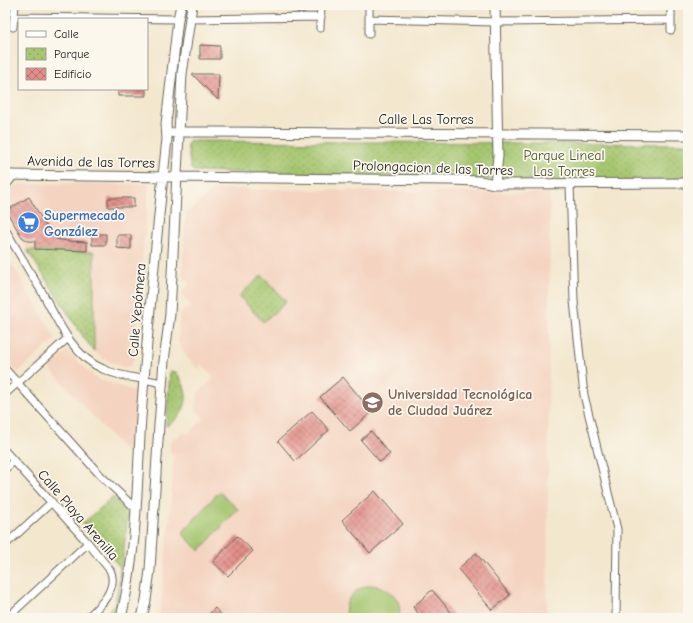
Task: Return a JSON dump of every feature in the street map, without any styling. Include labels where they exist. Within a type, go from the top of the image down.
[{"type":"main road","name":"Calle Yepómera","points":[[121,618],[130,573],[145,379],[167,139],[166,124],[178,19],[181,5]]},
{"type":"main road","points":[[142,618],[150,570],[162,383],[170,314],[182,74],[192,5]]},
{"type":"main road","points":[[495,184],[498,156],[496,5]]},
{"type":"main road","points":[[167,139],[172,134],[178,132]]},
{"type":"main road","name":"Calle Las Torres","points":[[178,132],[688,135]]},
{"type":"main road","points":[[5,185],[9,175]]},
{"type":"main road","name":"Avenida de las Torres","points":[[9,175],[177,177]]},
{"type":"main road","name":"Prolongacion de las Torres","points":[[177,177],[450,180],[495,184],[688,183]]},
{"type":"street","points":[[13,27],[15,5]]},
{"type":"street","points":[[320,28],[321,5]]},
{"type":"street","points":[[369,34],[370,5]]},
{"type":"street","points":[[671,5],[672,30]]},
{"type":"street","points":[[14,17],[96,18]]},
{"type":"street","points":[[190,19],[321,17]]},
{"type":"street","points":[[148,19],[178,19]]},
{"type":"street","points":[[369,19],[496,22],[671,20]]},
{"type":"street","points":[[570,184],[574,301],[584,395],[617,529],[616,618]]},
{"type":"street","points":[[5,229],[68,338],[83,355],[94,365],[114,374],[162,383]]},
{"type":"street","points":[[5,394],[68,338]]},
{"type":"street","points":[[5,369],[101,476],[136,509]]},
{"type":"street","name":"Calle Playa Arenilla","points":[[5,451],[52,502],[110,570],[112,575],[107,596],[99,607],[87,618]]},
{"type":"street","points":[[5,469],[14,461]]},
{"type":"street","points":[[5,545],[52,502]]},
{"type":"street","points":[[7,618],[88,543]]},
{"type":"shaded area","points":[[18,184],[149,184],[134,359],[130,366],[123,367],[103,358],[94,351],[94,252],[27,250],[5,214],[5,192]]},
{"type":"shaded area","name":"Universidad Tecnológica de Ciudad Juárez","points":[[215,189],[550,193],[547,618],[157,618],[160,611],[168,534],[174,458],[170,451],[171,441],[173,438],[176,438],[184,432],[187,435],[204,418],[196,411],[198,393],[214,378],[202,364],[199,367],[202,370],[200,371],[187,357],[178,342],[180,314],[190,305],[181,294],[189,283],[182,275],[186,213]]},
{"type":"shaded area","points":[[5,253],[54,335],[55,340],[18,372],[5,359]]},
{"type":"shaded area","points":[[67,351],[97,379],[137,392],[135,462],[48,367]]},
{"type":"green space","name":"Parque Lineal Las Torres","points":[[190,141],[688,144],[688,183],[469,179],[468,173],[442,173],[405,177],[193,171],[191,169],[187,144]]},
{"type":"green space","points":[[27,250],[94,252],[94,351],[84,338]]},
{"type":"green space","points":[[262,275],[286,302],[263,322],[239,296]]},
{"type":"green space","points":[[170,371],[176,372],[181,380],[186,395],[186,402],[180,415],[166,426]]},
{"type":"green space","points":[[219,492],[238,509],[199,551],[182,533]]},
{"type":"green space","points":[[113,497],[128,514],[118,601],[113,618],[102,618],[115,603],[120,567],[82,524]]},
{"type":"green space","points":[[371,585],[384,588],[397,599],[400,611],[399,618],[346,618],[346,605],[351,596],[360,589]]},
{"type":"building","points":[[200,45],[220,46],[220,59],[200,59]]},
{"type":"building","points":[[192,74],[219,74],[218,100]]},
{"type":"building","points":[[118,90],[146,90],[146,96],[118,96]]},
{"type":"building","name":"Supermecado González","points":[[29,197],[52,236],[54,234],[56,239],[67,241],[87,242],[87,251],[35,249],[35,241],[28,241],[22,237],[6,211]]},
{"type":"building","points":[[108,198],[134,198],[134,207],[108,207]]},
{"type":"building","points":[[92,234],[106,234],[106,245],[92,245]]},
{"type":"building","points":[[117,235],[131,235],[131,249],[117,248]]},
{"type":"building","points":[[343,377],[372,412],[350,431],[320,397]]},
{"type":"building","points":[[312,411],[329,430],[295,461],[278,441]]},
{"type":"building","points":[[371,431],[390,454],[380,462],[361,440]]},
{"type":"building","points":[[375,491],[403,524],[370,553],[342,520]]},
{"type":"building","points":[[237,536],[253,551],[228,576],[213,562]]},
{"type":"building","points":[[476,553],[510,595],[492,610],[458,569]]},
{"type":"building","points":[[432,590],[456,618],[422,618],[413,607]]},
{"type":"building","points":[[215,608],[224,618],[205,618]]},
{"type":"place","name":"Supermecado González","points":[[29,223]]},
{"type":"place","name":"Universidad Tecnológica de Ciudad Juárez","points":[[373,402]]}]
